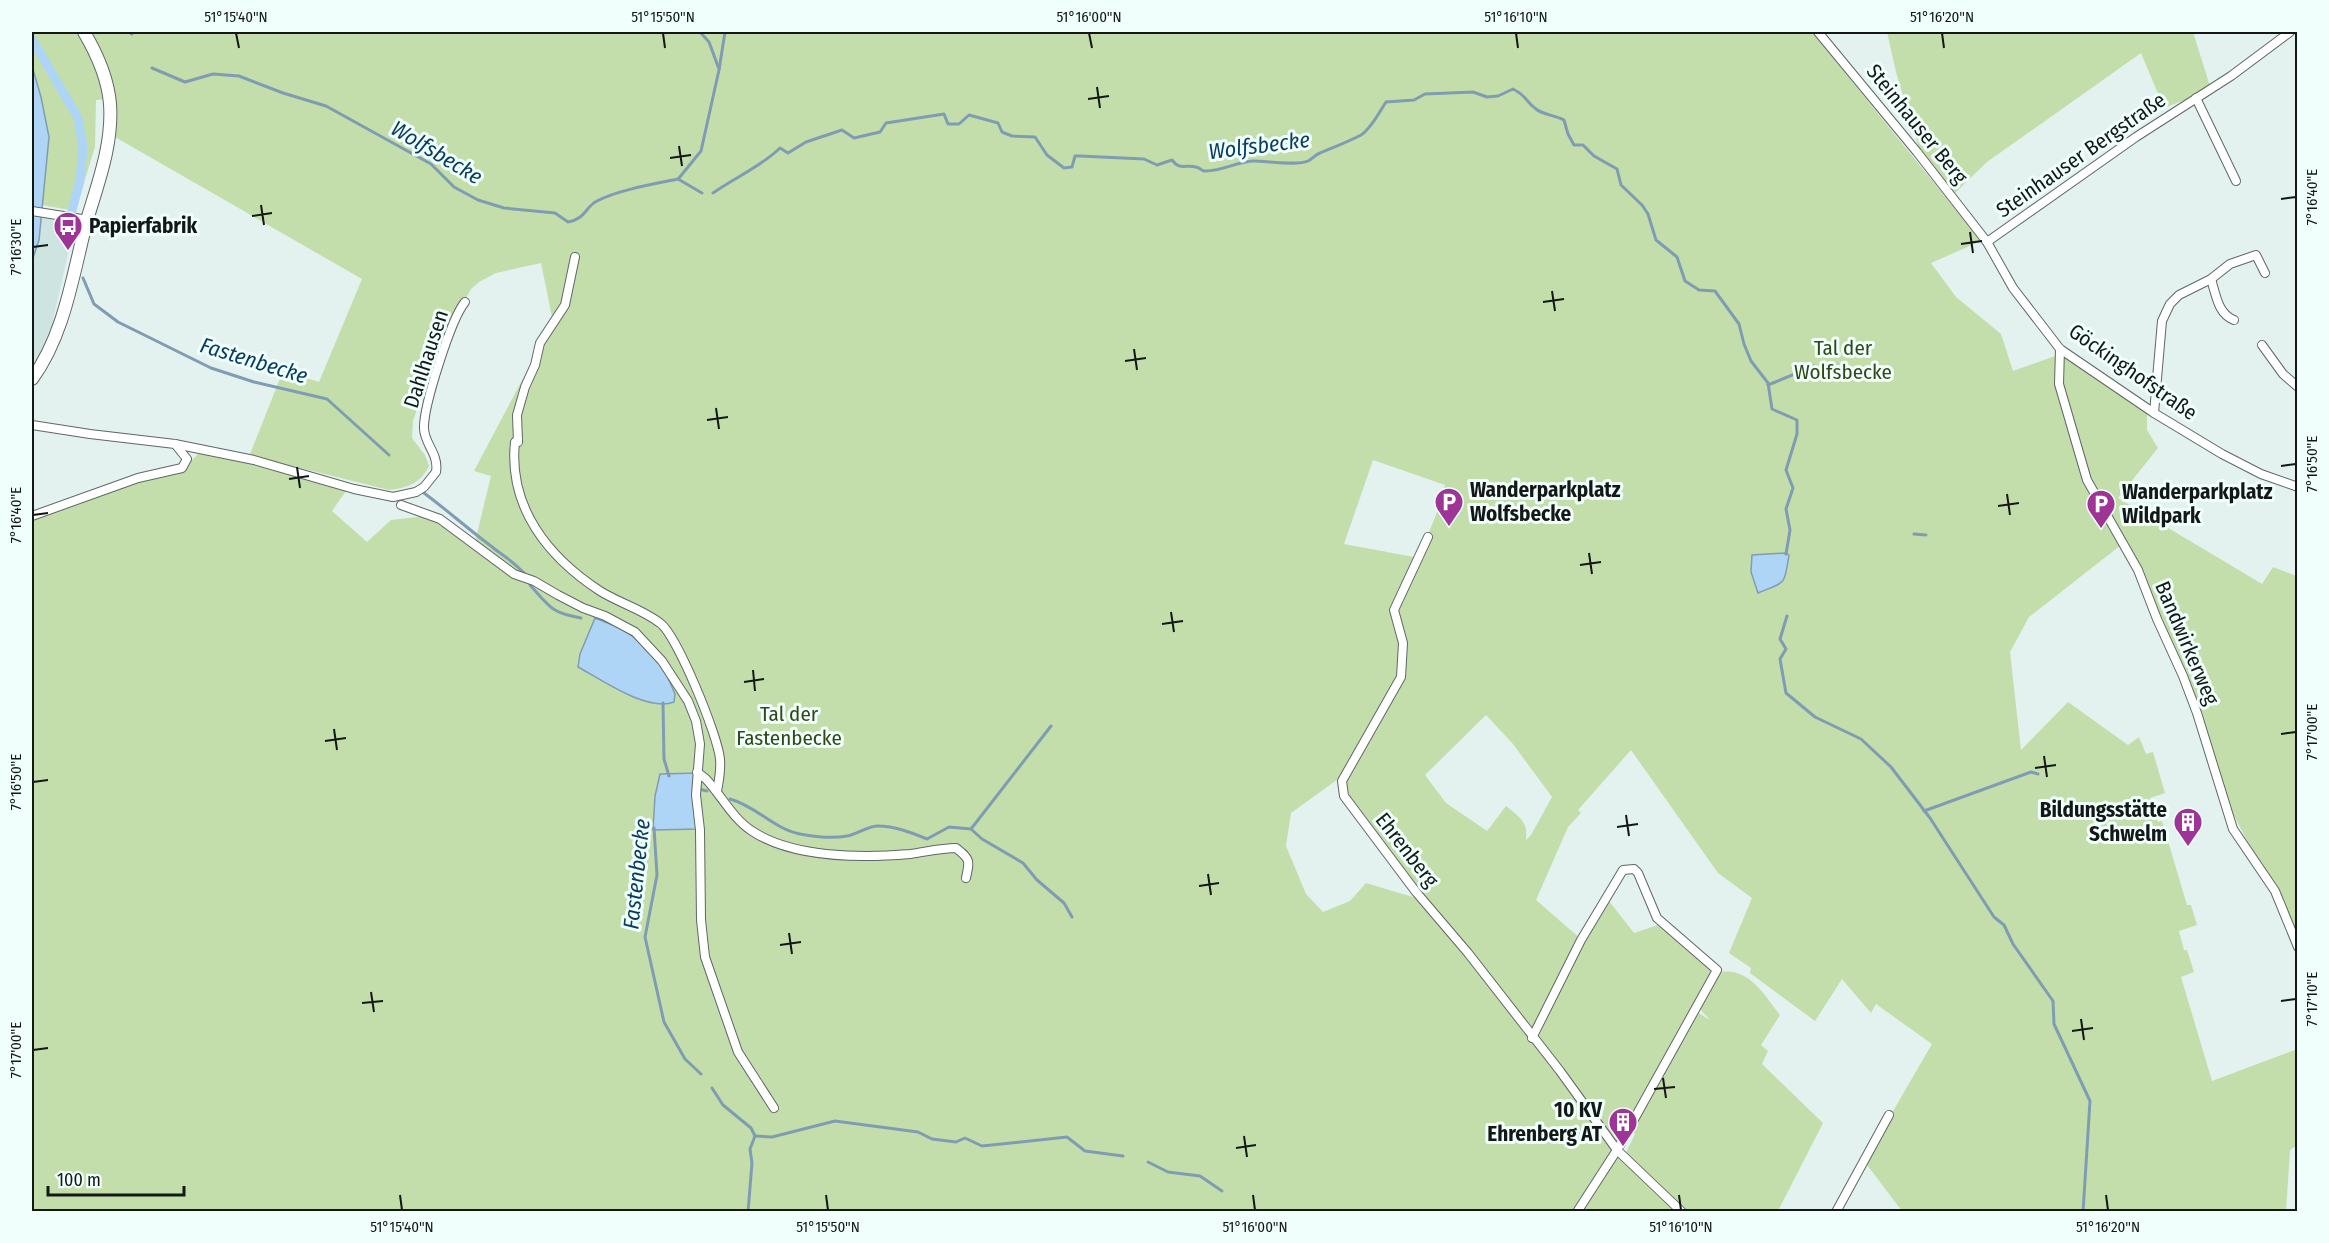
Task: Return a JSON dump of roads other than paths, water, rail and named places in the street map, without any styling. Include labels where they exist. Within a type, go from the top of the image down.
[{"type":"main road","points":[[32,379],[46,356],[60,322],[107,147],[110,127],[110,104],[104,74],[84,32]]},
{"type":"street","name":"Steinhauser Berg","points":[[1818,32],[1987,241]]},
{"type":"street","name":"Steinhauser Bergstraße","points":[[1987,241],[2231,76],[2290,32]]},
{"type":"street","name":"Steinhauser Bergstraße","points":[[2196,98],[2236,181]]},
{"type":"street","points":[[32,211],[88,220]]},
{"type":"street","name":"Göckinghofstraße","points":[[1987,241],[2013,288],[2060,349],[2154,413],[2222,454],[2261,474],[2298,487]]},
{"type":"street","points":[[2154,413],[2162,321],[2170,304],[2179,295],[2211,279],[2230,264],[2256,255],[2265,273]]},
{"type":"street","points":[[575,257],[565,305],[540,343],[535,365],[525,387],[517,414],[518,441],[515,441],[514,471],[518,492],[540,535],[556,556],[599,591],[663,624],[698,693],[715,734],[720,759],[717,791]]},
{"type":"street","points":[[2211,279],[2219,306],[2225,317],[2234,320]]},
{"type":"street","name":"Dahlhausen","points":[[32,425],[175,444],[254,460],[380,495],[393,497],[416,492],[424,487],[436,472],[436,456],[425,437],[426,413],[446,343],[465,302]]},
{"type":"street","points":[[2262,345],[2283,374],[2298,387]]},
{"type":"street","name":"Bandwirkerweg","points":[[2060,349],[2059,384],[2087,480],[2138,570],[2183,676],[2197,713],[2233,829],[2274,891],[2298,947]]},
{"type":"street","points":[[32,516],[138,478],[182,468],[187,459],[175,444]]},
{"type":"street","points":[[401,505],[440,519],[514,574],[534,580],[583,608],[605,615],[640,637],[663,661],[688,701],[696,721],[700,744],[696,795],[700,830],[701,920],[705,957],[738,1052],[774,1108]]},
{"type":"street","name":"Ehrenberg","points":[[1428,537],[1394,610],[1402,643],[1401,677],[1342,781],[1344,796],[1410,884],[1468,953],[1560,1071],[1617,1150],[1682,1212]]},
{"type":"street","points":[[697,772],[717,791],[750,830],[773,842],[813,851],[872,856],[956,848],[968,858],[970,863],[966,878]]},
{"type":"street","points":[[1532,1038],[1581,940],[1623,870],[1634,869],[1638,873],[1657,918],[1717,970],[1617,1150],[1577,1212]]},
{"type":"street","points":[[1836,1212],[1889,1114]]},
{"type":"water","points":[[32,66],[49,137],[39,240],[32,261]]},
{"type":"water","points":[[1786,553],[1789,555],[1783,581],[1758,593],[1751,572],[1752,555]]},
{"type":"water","points":[[595,618],[623,629],[659,657],[675,694],[674,702],[651,703],[638,699],[578,667],[580,654]]},
{"type":"water","points":[[698,773],[699,829],[653,830],[655,796],[660,774]]},
{"type":"waterway","points":[[700,32],[709,42],[719,69]]},
{"type":"waterway","points":[[679,178],[701,151],[725,32]]},
{"type":"waterway","points":[[32,39],[78,118],[83,148],[80,181],[72,210]]},
{"type":"waterway","name":"Wolfsbecke","points":[[152,68],[185,82],[213,74],[239,76],[326,106],[431,164],[454,187],[478,200],[504,208],[555,213],[568,222],[582,216],[597,201],[647,185],[678,179],[702,193]]},
{"type":"waterway","name":"Wolfsbecke","points":[[713,193],[765,161],[780,148],[788,153],[806,142],[842,130],[854,138],[880,132],[886,123],[944,114],[948,124],[959,124],[969,115],[998,123],[1002,132],[1012,136],[1035,137],[1047,155],[1064,168],[1072,167],[1075,156],[1080,156],[1144,159],[1157,165],[1172,160],[1180,166],[1192,166],[1210,171],[1248,161],[1290,163],[1308,161],[1365,132],[1386,102],[1414,100],[1425,94],[1473,92],[1487,97],[1498,96],[1513,89],[1539,111],[1564,120],[1574,145],[1583,145],[1594,156],[1617,169],[1621,185],[1648,214],[1656,240],[1677,257],[1685,281],[1699,290],[1715,291],[1739,324],[1751,361],[1768,383],[1772,409],[1797,420],[1797,434],[1786,470],[1793,488],[1786,509],[1790,530],[1786,554]]},
{"type":"waterway","name":"Fastenbecke","points":[[83,278],[94,304],[118,322],[211,368],[254,382],[327,399],[389,455]]},
{"type":"waterway","points":[[1829,364],[1836,364]]},
{"type":"waterway","points":[[1768,385],[1814,366]]},
{"type":"waterway","name":"Fastenbecke","points":[[424,493],[524,573]]},
{"type":"waterway","points":[[1914,534],[1926,535]]},
{"type":"waterway","name":"Fastenbecke","points":[[530,585],[552,608],[563,614],[581,618]]},
{"type":"waterway","points":[[1787,616],[1780,639],[1786,649],[1780,659],[1786,693],[1815,717],[1861,739],[1891,767],[1930,818],[1994,917],[2004,925],[2013,944],[2053,1001],[2054,1024],[2090,1101],[2083,1212]]},
{"type":"waterway","name":"Fastenbecke","points":[[663,703],[664,759],[669,776]]},
{"type":"waterway","points":[[730,799],[782,827],[812,836],[841,837],[870,827],[884,826],[927,839],[949,827],[971,829],[1051,726]]},
{"type":"waterway","points":[[1924,811],[2031,772],[2038,774]]},
{"type":"waterway","points":[[699,789],[707,791]]},
{"type":"waterway","name":"Fastenbecke","points":[[654,828],[657,875],[645,937],[664,1022],[685,1059],[701,1074]]},
{"type":"waterway","points":[[971,829],[982,839],[1023,863],[1037,880],[1064,903],[1072,917]]},
{"type":"waterway","name":"Fastenbecke","points":[[712,1088],[723,1105],[751,1128],[755,1136],[750,1149],[752,1163],[748,1212]]},
{"type":"waterway","points":[[755,1136],[772,1137],[835,1121],[918,1132],[932,1139],[956,1142],[965,1138],[982,1146],[1067,1137],[1085,1151],[1123,1156]]},
{"type":"waterway","points":[[1148,1162],[1168,1172],[1200,1176],[1222,1191]]},
{"type":"place","name":"Papierfabrik","points":[[68,252]]},
{"type":"place","name":"Wanderparkplatz Wolfsbecke","points":[[1449,528]]},
{"type":"place","name":"Wanderparkplatz Wildpark","points":[[2101,530]]},
{"type":"place","name":"Bildungsstätte Schwelm","points":[[2188,848]]},
{"type":"place","name":"10 KV Ehrenberg AT","points":[[1623,1148]]},
{"type":"park label","name":"Tal der Wolfsbecke","points":[[1843,360]]},
{"type":"park label","name":"Tal der Fastenbecke","points":[[789,726]]}]
